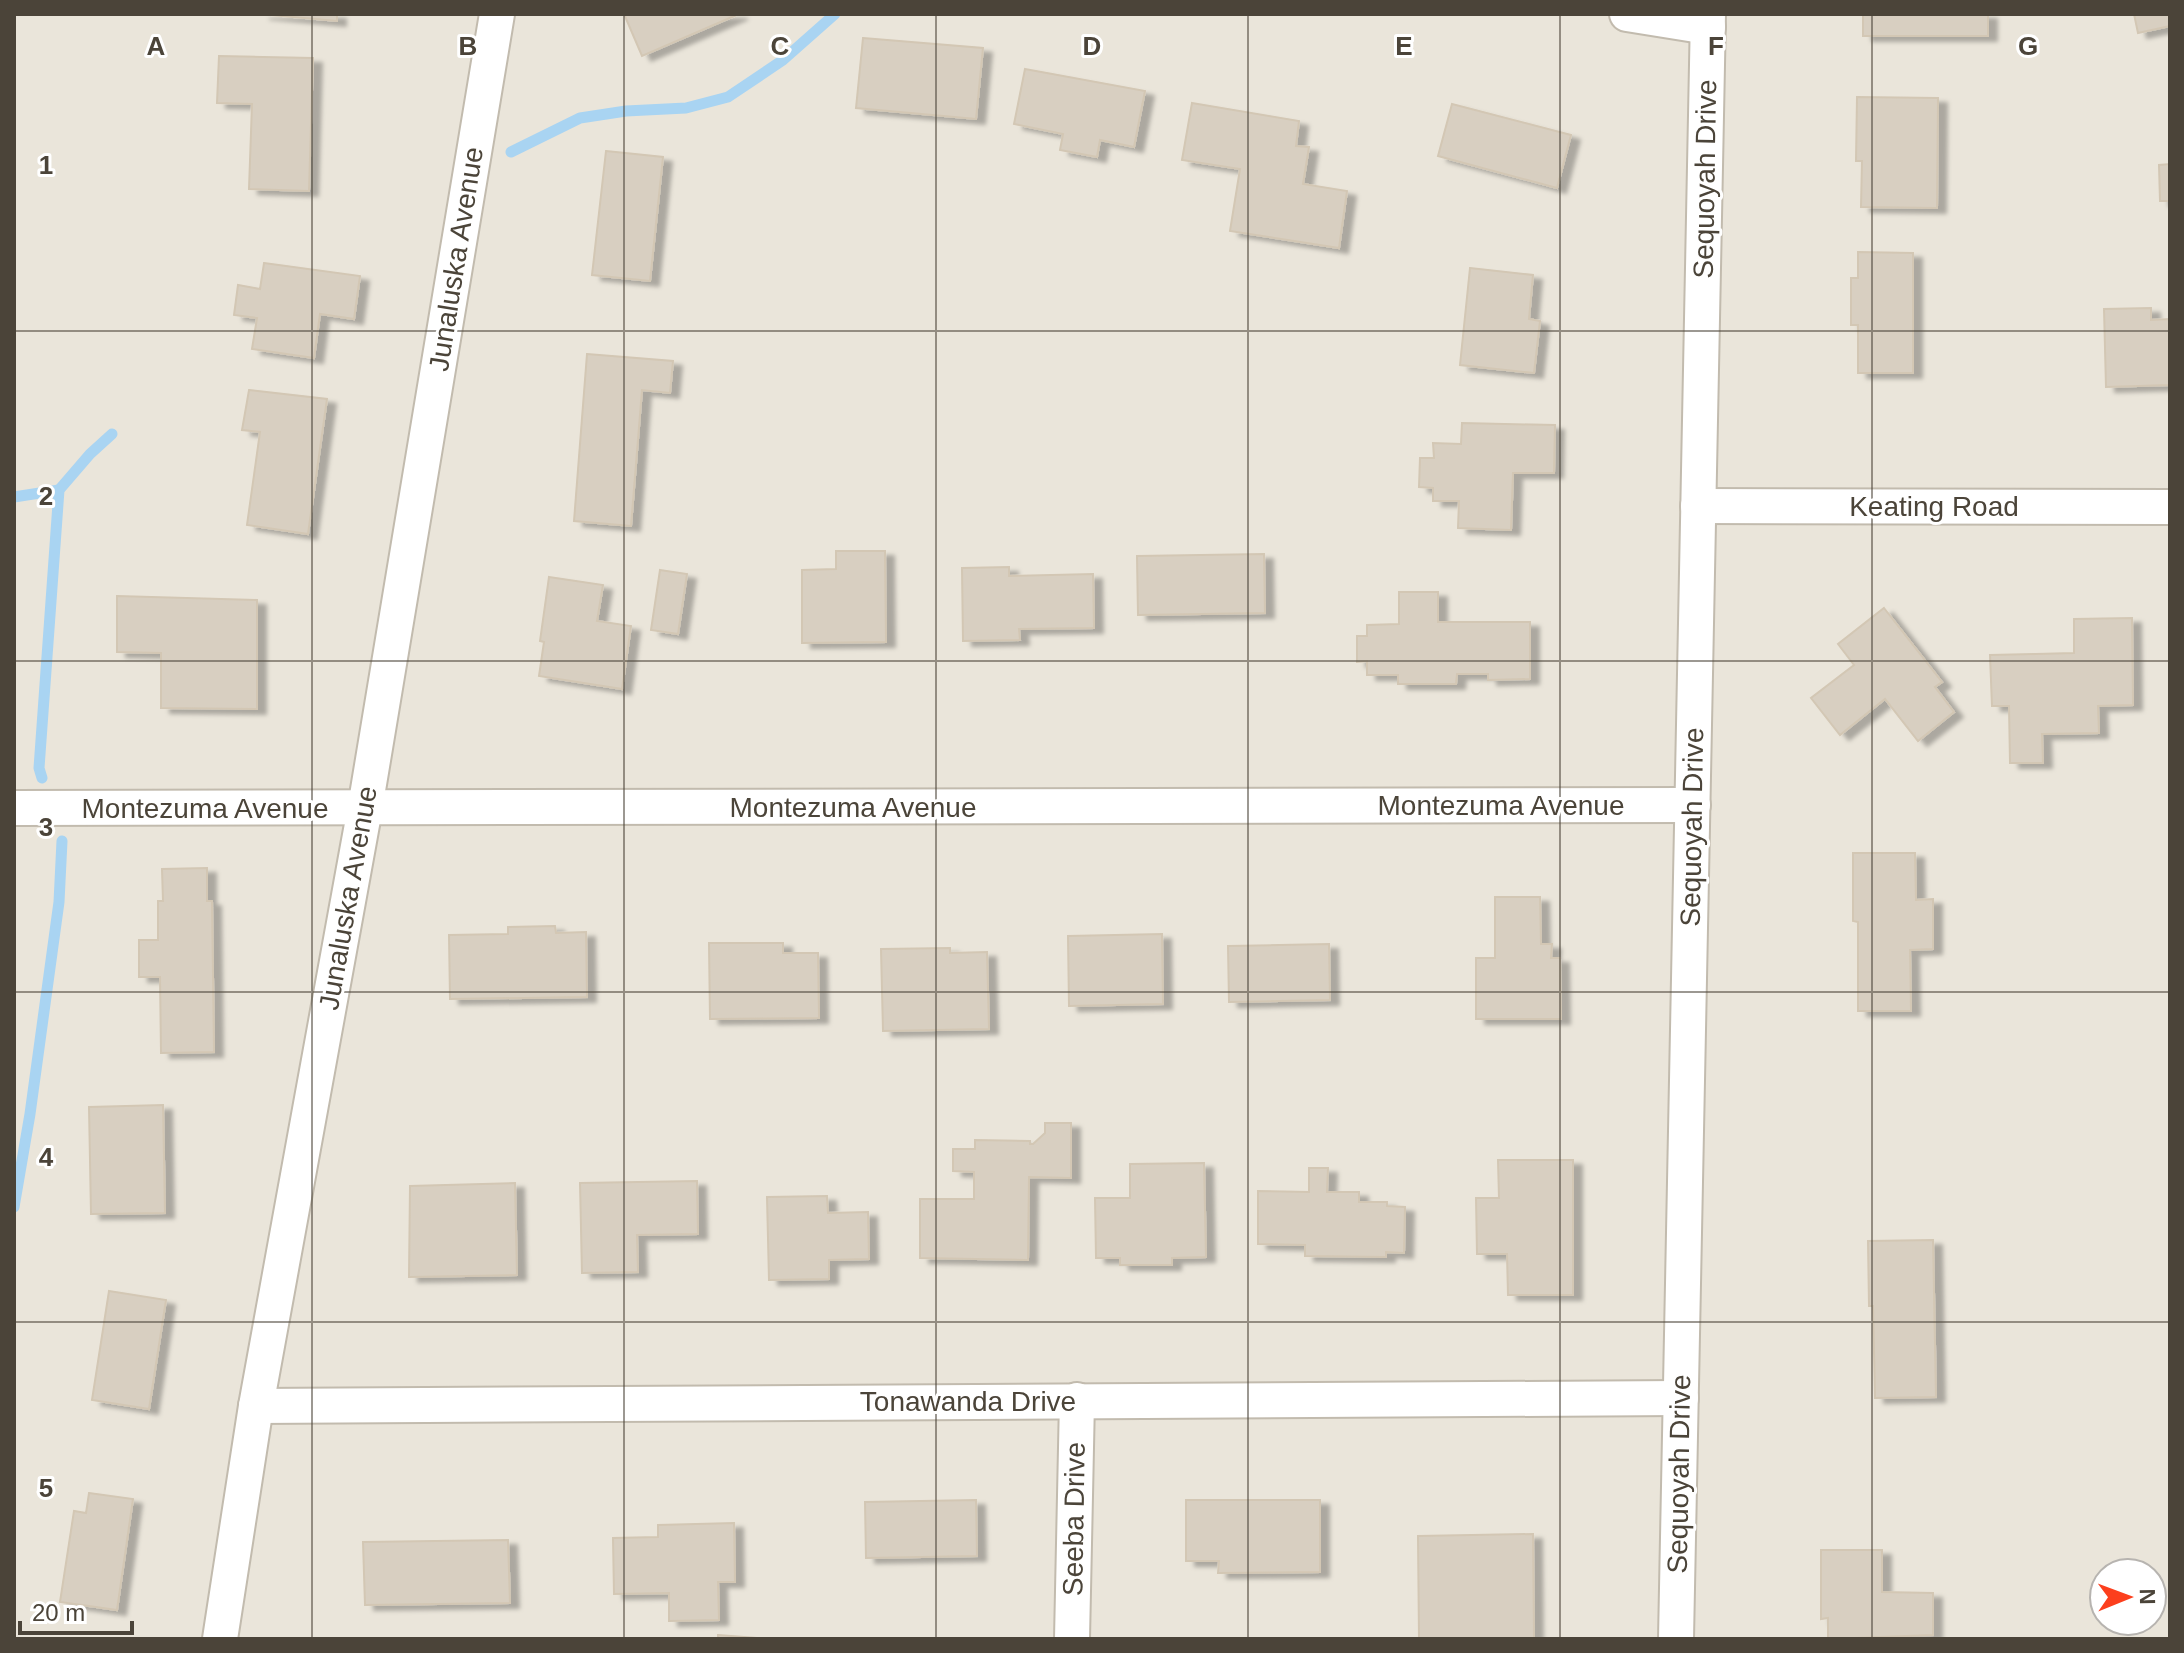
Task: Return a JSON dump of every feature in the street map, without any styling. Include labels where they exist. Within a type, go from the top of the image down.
[{"type":"street","name":"Junaluska Avenue","points":[[220,1639],[256,1406],[365,808],[497,14]]},
{"type":"street","points":[[1627,14],[1708,21]]},
{"type":"street","name":"Sequoyah Drive","points":[[1676,1639],[1708,21]]},
{"type":"street","name":"Keating Road","points":[[1698,506],[2170,507]]},
{"type":"street","name":"Montezuma Avenue","points":[[14,808],[1693,805]]},
{"type":"street","name":"Tonawanda Drive","points":[[256,1406],[1681,1398]]},
{"type":"street","name":"Seeba Drive","points":[[1072,1639],[1077,1400]]},
{"type":"shaded area","points":[[14,14],[2170,14],[2170,1639],[14,1639]]},
{"type":"building","points":[[260,14],[337,14],[337,21]]},
{"type":"building","points":[[624,14],[739,14],[642,56]]},
{"type":"building","points":[[1863,14],[1988,14],[1988,36],[1863,36]]},
{"type":"building","points":[[2134,14],[2170,14],[2170,26],[2138,33]]},
{"type":"building","points":[[863,38],[983,48],[976,119],[856,108]]},
{"type":"building","points":[[219,56],[313,58],[309,191],[249,189],[252,104],[217,103]]},
{"type":"building","points":[[1025,69],[1145,91],[1134,147],[1100,140],[1097,157],[1060,150],[1063,134],[1014,124]]},
{"type":"building","points":[[1857,97],[1938,98],[1937,208],[1861,207],[1862,161],[1856,161]]},
{"type":"building","points":[[1192,103],[1299,121],[1296,146],[1309,147],[1303,184],[1347,191],[1339,248],[1230,231],[1240,169],[1182,160]]},
{"type":"building","points":[[1452,104],[1571,135],[1557,188],[1438,156]]},
{"type":"building","points":[[606,151],[663,157],[650,281],[592,275]]},
{"type":"building","points":[[2170,164],[2170,201],[2160,201],[2159,165]]},
{"type":"building","points":[[1858,252],[1913,253],[1913,373],[1858,373],[1858,325],[1851,325],[1851,278],[1858,278]]},
{"type":"building","points":[[264,263],[360,276],[354,319],[320,314],[314,358],[252,349],[257,318],[234,315],[238,285],[260,289]]},
{"type":"building","points":[[1470,268],[1533,275],[1529,319],[1540,321],[1534,373],[1460,365]]},
{"type":"building","points":[[2151,308],[2151,320],[2170,319],[2170,385],[2106,387],[2104,309]]},
{"type":"building","points":[[587,354],[673,361],[670,393],[642,390],[631,526],[574,521]]},
{"type":"building","points":[[249,390],[327,399],[308,534],[247,525],[260,432],[242,430]]},
{"type":"building","points":[[1462,423],[1555,425],[1554,473],[1513,473],[1511,530],[1458,528],[1459,501],[1433,501],[1433,488],[1419,487],[1420,458],[1434,458],[1433,443],[1461,444]]},
{"type":"building","points":[[836,551],[885,551],[886,642],[802,643],[802,570],[836,569]]},
{"type":"building","points":[[1264,554],[1265,613],[1138,615],[1137,556]]},
{"type":"building","points":[[1009,567],[1009,576],[1093,574],[1094,628],[1019,629],[1020,640],[963,641],[962,568]]},
{"type":"building","points":[[660,570],[687,574],[678,634],[651,630]]},
{"type":"building","points":[[549,577],[603,585],[597,621],[631,626],[622,689],[539,676],[544,642],[540,641]]},
{"type":"building","points":[[1399,592],[1438,592],[1438,622],[1530,622],[1530,679],[1488,680],[1488,674],[1457,674],[1456,684],[1398,684],[1398,675],[1367,675],[1367,661],[1357,662],[1357,636],[1367,636],[1367,625],[1399,624]]},
{"type":"building","points":[[117,596],[257,600],[257,709],[161,708],[161,653],[117,652]]},
{"type":"building","points":[[1884,608],[1942,682],[1935,687],[1954,712],[1918,741],[1885,699],[1840,735],[1811,698],[1854,665],[1838,644]]},
{"type":"building","points":[[2132,618],[2133,705],[2098,706],[2099,733],[2042,734],[2043,763],[2010,763],[2009,706],[1992,706],[1990,655],[2074,653],[2074,619]]},
{"type":"building","points":[[1853,853],[1915,853],[1916,900],[1933,899],[1933,949],[1910,950],[1911,1011],[1858,1011],[1858,922],[1853,921]]},
{"type":"building","points":[[207,868],[207,901],[212,901],[214,1052],[161,1053],[160,977],[139,977],[139,940],[158,940],[158,901],[163,901],[162,869]]},
{"type":"building","points":[[1495,897],[1540,897],[1541,944],[1552,944],[1551,958],[1560,958],[1561,1019],[1476,1019],[1476,958],[1495,958]]},
{"type":"building","points":[[555,926],[556,933],[586,932],[587,997],[450,999],[449,935],[508,934],[508,927]]},
{"type":"building","points":[[1162,934],[1163,1004],[1069,1006],[1068,936]]},
{"type":"building","points":[[709,943],[783,943],[783,953],[818,953],[819,1018],[710,1019]]},
{"type":"building","points":[[1329,944],[1330,1000],[1229,1002],[1228,946]]},
{"type":"building","points":[[950,948],[950,953],[987,952],[989,1029],[883,1031],[881,949]]},
{"type":"building","points":[[163,1105],[165,1213],[91,1214],[89,1107]]},
{"type":"building","points":[[1045,1123],[1071,1123],[1071,1178],[1029,1177],[1028,1260],[920,1258],[920,1199],[974,1199],[974,1172],[953,1171],[953,1149],[975,1149],[975,1140],[1030,1141],[1033,1144],[1045,1133]]},
{"type":"building","points":[[1498,1160],[1573,1160],[1573,1295],[1508,1295],[1507,1254],[1477,1254],[1476,1198],[1499,1198]]},
{"type":"building","points":[[1204,1163],[1206,1257],[1172,1258],[1172,1265],[1120,1265],[1120,1258],[1096,1258],[1095,1198],[1130,1198],[1130,1164]]},
{"type":"building","points":[[1309,1168],[1328,1168],[1327,1192],[1359,1192],[1359,1202],[1387,1202],[1387,1206],[1405,1207],[1404,1253],[1386,1252],[1386,1257],[1305,1256],[1305,1245],[1258,1244],[1258,1191],[1309,1192]]},
{"type":"building","points":[[697,1181],[698,1234],[637,1235],[638,1272],[582,1273],[580,1183]]},
{"type":"building","points":[[515,1183],[517,1275],[409,1277],[410,1186]]},
{"type":"building","points":[[827,1196],[828,1213],[868,1212],[869,1259],[829,1260],[829,1279],[769,1280],[767,1197]]},
{"type":"building","points":[[1933,1240],[1936,1397],[1875,1398],[1868,1241]]},
{"type":"building","points":[[109,1291],[166,1300],[149,1409],[92,1400]]},
{"type":"building","points":[[89,1493],[133,1499],[117,1610],[60,1602],[74,1511],[86,1513]]},
{"type":"building","points":[[976,1500],[977,1556],[866,1558],[865,1502]]},
{"type":"building","points":[[1186,1500],[1320,1500],[1320,1572],[1218,1573],[1219,1561],[1186,1561]]},
{"type":"building","points":[[734,1523],[735,1582],[718,1582],[719,1620],[669,1621],[669,1593],[614,1594],[613,1538],[658,1537],[658,1525]]},
{"type":"building","points":[[1533,1534],[1534,1639],[1419,1639],[1418,1536]]},
{"type":"building","points":[[508,1540],[510,1603],[365,1605],[363,1542]]},
{"type":"building","points":[[1821,1550],[1882,1550],[1882,1592],[1933,1593],[1933,1635],[1828,1639],[1828,1618],[1821,1619]]},
{"type":"building","points":[[718,1635],[769,1639],[718,1639]]},
{"type":"waterway","points":[[511,152],[580,118],[626,111],[686,108],[728,97],[783,60],[835,14]]},
{"type":"waterway","points":[[42,778],[39,768],[59,490],[112,434]]},
{"type":"waterway","points":[[14,497],[59,490]]},
{"type":"waterway","points":[[14,1207],[59,902],[62,841]]}]
